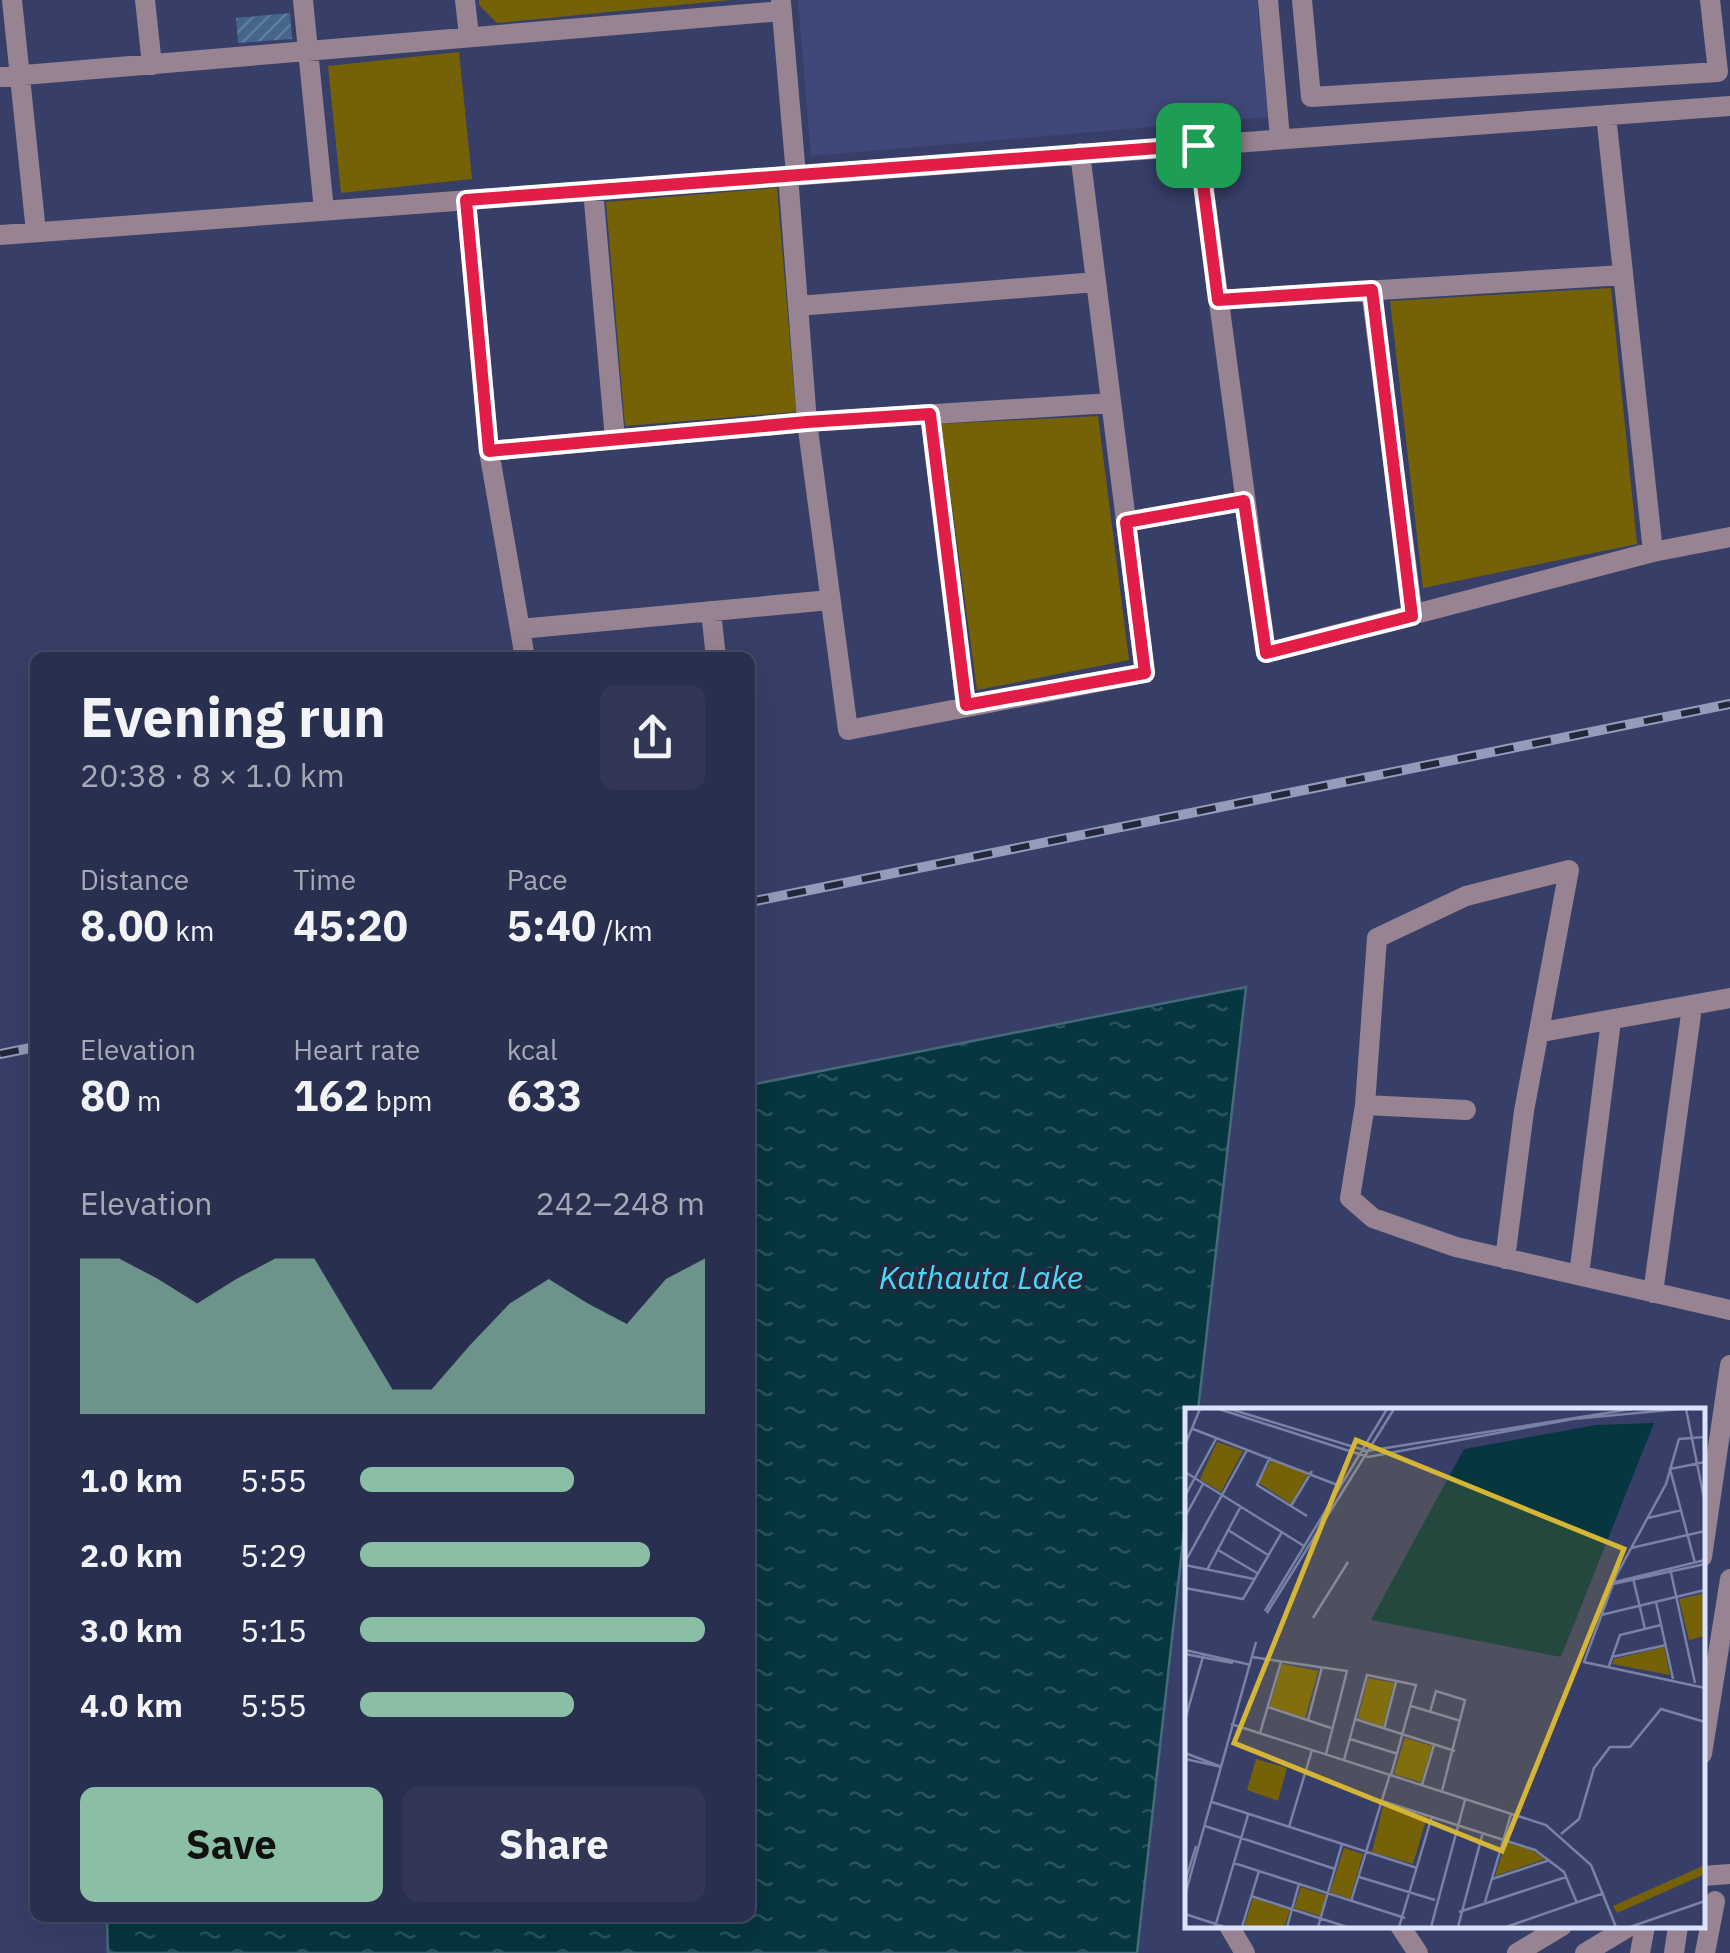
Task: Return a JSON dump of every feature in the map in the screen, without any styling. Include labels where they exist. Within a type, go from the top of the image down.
[{"type":"street","points":[[12,0],[10,76],[36,232]]},
{"type":"street","points":[[146,0],[152,66]]},
{"type":"street","points":[[303,0],[324,210]]},
{"type":"street","points":[[466,0],[469,36]]},
{"type":"street","points":[[1268,0],[1280,138]]},
{"type":"street","points":[[1302,0],[1311,98],[1718,72],[1710,0]]},
{"type":"street","points":[[10,76],[308,53],[781,6],[807,422],[848,730],[1145,673],[1080,153]]},
{"type":"street","points":[[0,235],[1730,106]]},
{"type":"street","points":[[1606,115],[1653,552]]},
{"type":"street","points":[[1198,145],[1266,653],[1653,552],[1730,537]]},
{"type":"street","points":[[593,190],[616,439]]},
{"type":"street","points":[[466,200],[489,451],[524,652]]},
{"type":"street","points":[[1218,300],[1623,275]]},
{"type":"street","points":[[798,306],[1096,282]]},
{"type":"street","points":[[1372,290],[1412,616]]},
{"type":"street","points":[[489,451],[807,422],[1111,403]]},
{"type":"street","points":[[930,414],[966,705]]},
{"type":"street","points":[[1126,522],[1244,501]]},
{"type":"street","points":[[520,629],[830,600]]},
{"type":"street","points":[[711,611],[715,652]]},
{"type":"street","points":[[1505,1258],[1524,1110],[1569,870],[1466,896],[1377,938],[1365,1105],[1350,1198],[1373,1218],[1456,1248],[1730,1310]]},
{"type":"street","points":[[1542,1032],[1730,998]]},
{"type":"street","points":[[1653,1292],[1692,1007]]},
{"type":"street","points":[[1579,1276],[1611,1020]]},
{"type":"street","points":[[1365,1105],[1466,1110]]},
{"type":"street","points":[[1705,1537],[1730,1366]]},
{"type":"street","points":[[1705,1741],[1723,1666],[1730,1579]]},
{"type":"street","points":[[1705,1876],[1730,1874]]},
{"type":"street","points":[[1704,1953],[1716,1901]]},
{"type":"street","points":[[1230,1928],[1245,1953]]},
{"type":"street","points":[[1401,1928],[1418,1953]]},
{"type":"street","points":[[1517,1953],[1559,1928]]},
{"type":"street","points":[[1585,1953],[1627,1928]]},
{"type":"street","points":[[1640,1953],[1645,1928]]},
{"type":"street","points":[[1674,1953],[1678,1928]]},
{"type":"shaded area","points":[[479,0],[730,0],[497,23],[479,5]]},
{"type":"shaded area","points":[[798,0],[1257,0],[1268,117],[811,156]]},
{"type":"shaded area","points":[[459,52],[472,179],[341,193],[328,66]]},
{"type":"shaded area","points":[[777,188],[796,412],[625,426],[606,202]]},
{"type":"shaded area","points":[[1611,288],[1637,544],[1423,588],[1390,301]]},
{"type":"shaded area","points":[[1098,416],[1129,660],[977,690],[941,424]]},
{"type":"water","name":"Kathauta Lake","points":[[1246,987],[1198,1408],[1185,1408],[1185,1522],[1137,1953],[108,1953],[107,1922],[755,1922],[755,1084]]},
{"type":"building","points":[[290,13],[292,39],[238,43],[236,18]]},
{"type":"railway","points":[[755,901],[1730,704]]},
{"type":"railway","points":[[0,1054],[30,1048]]},
{"type":"route","points":[[1198,145],[1218,300],[1372,290],[1412,616],[1266,653],[1244,501],[1126,522],[1145,673],[966,705],[930,414],[489,451],[466,200],[1198,145]]}]
